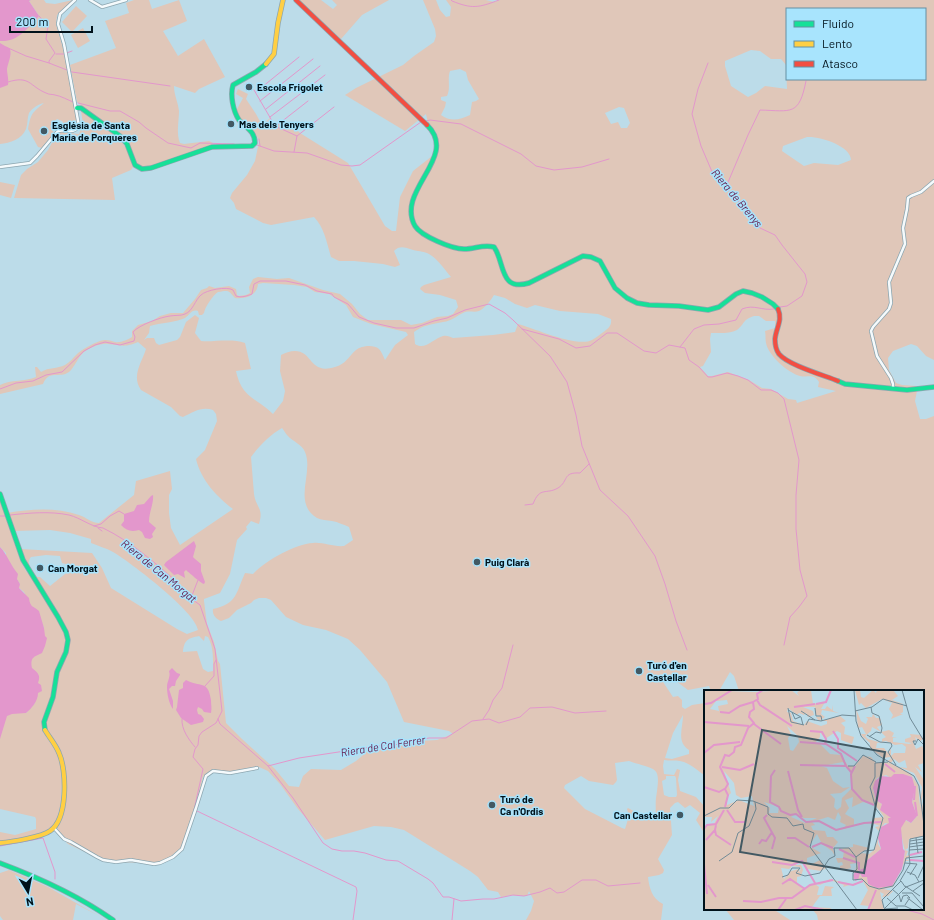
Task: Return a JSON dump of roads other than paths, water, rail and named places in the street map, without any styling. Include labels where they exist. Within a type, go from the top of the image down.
[{"type":"main road","points":[[77,108],[81,108],[120,136],[127,144],[135,165],[142,169],[151,168],[212,147],[252,146],[255,143],[255,135],[239,119],[235,112],[231,93],[233,85],[258,71],[272,59],[283,0]]},
{"type":"main road","points":[[296,0],[433,131],[436,139],[432,164],[414,194],[411,203],[412,219],[416,228],[422,234],[465,250],[483,245],[494,246],[501,256],[504,277],[510,282],[518,285],[529,283],[583,256],[600,260],[613,286],[636,303],[652,306],[685,307],[704,311],[718,308],[740,292],[749,292],[774,305],[779,311],[780,322],[774,343],[777,353],[787,361],[818,375],[845,384],[907,390],[934,387]]},
{"type":"main road","points":[[0,494],[23,560],[68,636],[68,645],[57,672],[52,697],[44,722],[45,730],[59,752],[64,767],[62,809],[58,823],[54,828],[45,833],[0,843]]},
{"type":"main road","points":[[0,863],[56,886],[82,899],[113,920]]},
{"type":"street","points":[[0,167],[30,163],[38,156],[58,131],[72,131],[77,129],[79,122],[77,108],[64,44],[58,27],[58,18],[75,0]]},
{"type":"street","points":[[90,0],[102,8],[126,0]]},
{"type":"street","points":[[893,388],[891,378],[877,356],[871,332],[889,309],[891,303],[889,282],[903,250],[904,240],[902,228],[908,198],[921,192],[934,181]]},
{"type":"street","points":[[54,828],[64,839],[103,860],[116,862],[131,860],[154,864],[160,863],[173,857],[182,849],[206,776],[208,774],[212,771],[230,772],[257,768]]},
{"type":"waterway","points":[[451,0],[470,6],[486,5],[499,0]]},
{"type":"waterway","points":[[39,16],[48,26],[46,39],[55,53],[49,63],[72,72],[170,86]]},
{"type":"waterway","points":[[6,47],[26,56],[49,63]]},
{"type":"waterway","points":[[56,54],[64,54],[72,51]]},
{"type":"waterway","points":[[256,92],[299,57]]},
{"type":"waterway","points":[[260,101],[313,59]]},
{"type":"waterway","name":"Riera de Brenys","points":[[708,63],[698,89],[692,114],[701,146],[713,174],[739,202],[760,228],[775,235],[805,274],[807,282],[802,296],[787,306],[780,307]]},
{"type":"waterway","points":[[266,109],[320,66]]},
{"type":"waterway","points":[[270,117],[325,75]]},
{"type":"waterway","points":[[8,82],[15,80],[29,82],[46,93],[60,96],[73,102]]},
{"type":"waterway","points":[[726,187],[760,110],[780,111],[792,109],[797,106],[806,81]]},
{"type":"waterway","points":[[254,90],[275,126],[297,136],[294,152]]},
{"type":"waterway","points":[[276,126],[308,101]]},
{"type":"waterway","points":[[78,103],[110,111],[120,111],[139,122],[168,143],[191,148],[200,143],[234,144]]},
{"type":"waterway","points":[[297,136],[334,107]]},
{"type":"waterway","points":[[426,121],[430,120],[461,124],[521,154],[536,166],[554,170],[582,167],[609,159]]},
{"type":"waterway","points":[[257,145],[274,151],[307,153],[341,165],[360,165],[421,122]]},
{"type":"waterway","points":[[259,139],[260,146]]},
{"type":"waterway","points":[[0,389],[16,383],[33,381],[46,375],[62,372],[84,351],[95,345],[105,342],[120,345],[134,341],[135,337],[133,332],[136,329],[161,318],[188,313],[204,293],[226,288],[233,290],[236,296],[240,297],[252,294],[254,284],[260,281],[286,281],[305,285],[317,291],[332,294],[334,297],[348,304],[359,317],[374,323],[396,328],[414,328],[447,318],[465,310],[489,304],[505,313],[550,356],[567,382],[576,415],[582,446],[600,490],[628,516],[655,556],[687,650]]},
{"type":"waterway","name":"Riera de Brenys","points":[[680,347],[694,329],[704,325],[719,324],[736,320],[742,309],[750,307],[774,309]]},
{"type":"waterway","points":[[522,329],[559,339],[576,348],[590,346],[607,333],[617,333],[644,351],[656,353],[669,345],[685,348],[689,360],[699,367],[708,377],[727,373],[738,376],[748,380],[761,390],[771,390],[778,393],[784,399],[799,460],[796,495],[796,529],[800,570],[807,596],[790,617],[784,645]]},
{"type":"waterway","points":[[525,505],[533,504],[538,495],[541,493],[558,488],[568,475],[580,473],[589,464]]},
{"type":"waterway","points":[[94,526],[101,524],[110,516],[119,511],[124,514]]},
{"type":"waterway","name":"Riera de Can Morgat","points":[[10,515],[40,513],[62,514],[73,516],[94,526],[103,528],[123,539],[150,559],[176,581],[200,605],[215,649],[222,711],[216,723],[202,732],[199,736],[198,745],[195,749],[193,757],[203,769],[194,810]]},
{"type":"waterway","points":[[0,516],[5,516]]},
{"type":"waterway","name":"Riera de Can Morgat","points":[[98,528],[102,531]]},
{"type":"waterway","points":[[191,598],[198,580]]},
{"type":"waterway","points":[[483,719],[493,700],[502,688],[513,645]]},
{"type":"waterway","name":"Riera de Can Morgat","points":[[205,686],[214,676],[214,664],[216,660]]},
{"type":"waterway","name":"Riera de Cal Ferrer","points":[[218,719],[220,724],[268,766],[299,758],[394,745],[429,738],[446,738],[472,721],[489,719],[499,723],[520,717],[530,708],[552,707],[575,713],[606,711]]},
{"type":"waterway","points":[[182,719],[184,730],[195,747]]},
{"type":"waterway","points":[[268,766],[293,798],[323,843],[332,849],[354,851],[386,860],[398,861],[428,879],[433,883],[443,897],[449,897],[461,901],[494,899],[513,895],[524,896],[550,888],[557,893],[564,892],[582,880],[596,880],[608,886],[640,883]]},
{"type":"waterway","points":[[197,811],[356,887],[357,891],[353,920]]},
{"type":"waterway","points":[[0,846],[43,838],[55,872],[55,879]]},
{"type":"waterway","points":[[452,920],[454,899]]},
{"type":"waterway","points":[[907,910],[922,914],[934,920]]},
{"type":"place","name":"Escola Frigolet","points":[[249,87]]},
{"type":"place","name":"Mas dels Tenyers","points":[[231,124]]},
{"type":"place","name":"Església de Santa Maria de Porqueres","points":[[44,131]]},
{"type":"place","name":"Puig Clarà","points":[[477,562]]},
{"type":"place","name":"Can Morgat","points":[[40,568]]},
{"type":"place","name":"Turó d'en Castellar","points":[[639,671]]},
{"type":"place","name":"Turó de Ca n'Ordis","points":[[492,805]]},
{"type":"place","name":"Can Castellar","points":[[680,815]]}]
